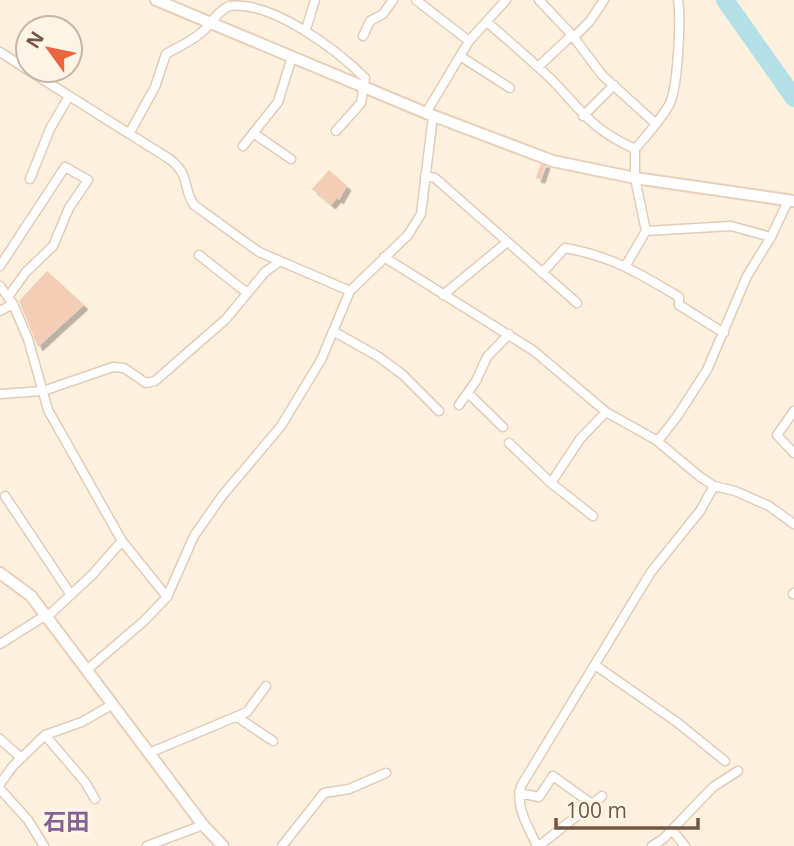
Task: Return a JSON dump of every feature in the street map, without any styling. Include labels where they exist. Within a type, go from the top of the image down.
[{"type":"street","points":[[156,0],[430,114],[553,160],[635,178],[791,201],[747,276],[706,370],[676,418],[661,438],[656,440]]},
{"type":"street","points":[[307,26],[315,0]]},
{"type":"street","points":[[363,36],[370,21],[383,15],[393,0]]},
{"type":"street","points":[[416,0],[468,41]]},
{"type":"street","points":[[88,669],[144,621],[167,597],[194,536],[222,496],[281,426],[321,360],[350,290],[408,235],[421,214],[430,114],[468,41],[506,0]]},
{"type":"street","points":[[539,0],[573,36],[602,75],[656,124]]},
{"type":"street","points":[[538,66],[590,21],[604,0]]},
{"type":"street","points":[[626,265],[646,230],[635,178],[635,149],[671,102],[679,42],[678,0]]},
{"type":"street","points":[[129,134],[155,87],[166,54],[203,31],[221,10],[242,1],[280,11],[307,26],[330,43],[365,78],[361,103],[336,131]]},
{"type":"street","points":[[487,22],[538,66],[583,116],[614,140],[635,149]]},
{"type":"street","points":[[460,56],[510,88]]},
{"type":"street","points":[[243,146],[278,102],[292,57]]},
{"type":"street","points":[[50,84],[182,169],[194,205],[259,252],[350,290]]},
{"type":"street","points":[[583,116],[614,85]]},
{"type":"street","points":[[30,179],[50,129],[69,96]]},
{"type":"street","points":[[253,133],[291,159]]},
{"type":"street","points":[[0,266],[65,167],[88,180],[69,208],[53,246],[26,272],[10,300],[0,311]]},
{"type":"street","points":[[425,176],[435,178],[577,303]]},
{"type":"street","points":[[646,230],[731,226],[771,237]]},
{"type":"street","points":[[443,295],[506,243]]},
{"type":"street","points":[[542,273],[565,248],[587,252],[626,265],[679,298],[679,305],[724,333]]},
{"type":"street","points":[[199,255],[247,293]]},
{"type":"street","points":[[384,257],[534,351],[606,412],[656,440],[699,477],[714,486],[735,491],[769,506],[791,521],[794,510]]},
{"type":"street","points":[[0,394],[43,391],[113,367],[124,368],[146,383],[155,381],[226,319],[265,272],[279,262]]},
{"type":"street","points":[[0,286],[10,300],[28,339],[48,410],[122,541],[167,597]]},
{"type":"street","points":[[333,331],[379,357],[403,375],[439,411]]},
{"type":"street","points":[[459,405],[476,381],[487,357],[509,334]]},
{"type":"street","points":[[468,393],[503,427]]},
{"type":"street","points":[[794,411],[777,435],[794,453]]},
{"type":"street","points":[[551,483],[580,439],[606,412]]},
{"type":"street","points":[[509,443],[551,483],[593,516]]},
{"type":"street","points":[[602,796],[538,846],[519,805],[521,786],[651,572],[700,512],[714,486]]},
{"type":"street","points":[[5,496],[71,595]]},
{"type":"street","points":[[0,644],[46,616],[71,595],[122,541]]},
{"type":"street","points":[[0,573],[31,596],[203,825],[223,846]]},
{"type":"street","points":[[596,665],[678,723],[725,761]]},
{"type":"street","points":[[149,753],[247,712],[266,686]]},
{"type":"street","points":[[44,846],[28,820],[0,787],[20,757],[44,735],[82,722],[113,704]]},
{"type":"street","points":[[237,717],[273,741]]},
{"type":"street","points":[[44,735],[85,782],[95,799]]},
{"type":"street","points":[[0,739],[20,757]]},
{"type":"street","points":[[652,846],[672,830],[713,787],[738,771]]},
{"type":"street","points":[[282,846],[324,793],[349,789],[386,774]]},
{"type":"street","points":[[519,793],[539,797],[553,776],[592,804]]},
{"type":"street","points":[[148,846],[203,825]]},
{"type":"street","points":[[672,830],[685,846]]},
{"type":"building","points":[[541,163],[546,163],[541,179],[536,178]]},
{"type":"building","points":[[329,170],[347,186],[339,200],[337,198],[331,205],[312,189]]},
{"type":"building","points":[[47,271],[84,305],[38,347],[19,301]]},
{"type":"waterway","points":[[725,0],[794,98]]},
{"type":"district","name":"石田","points":[[66,821]]}]
